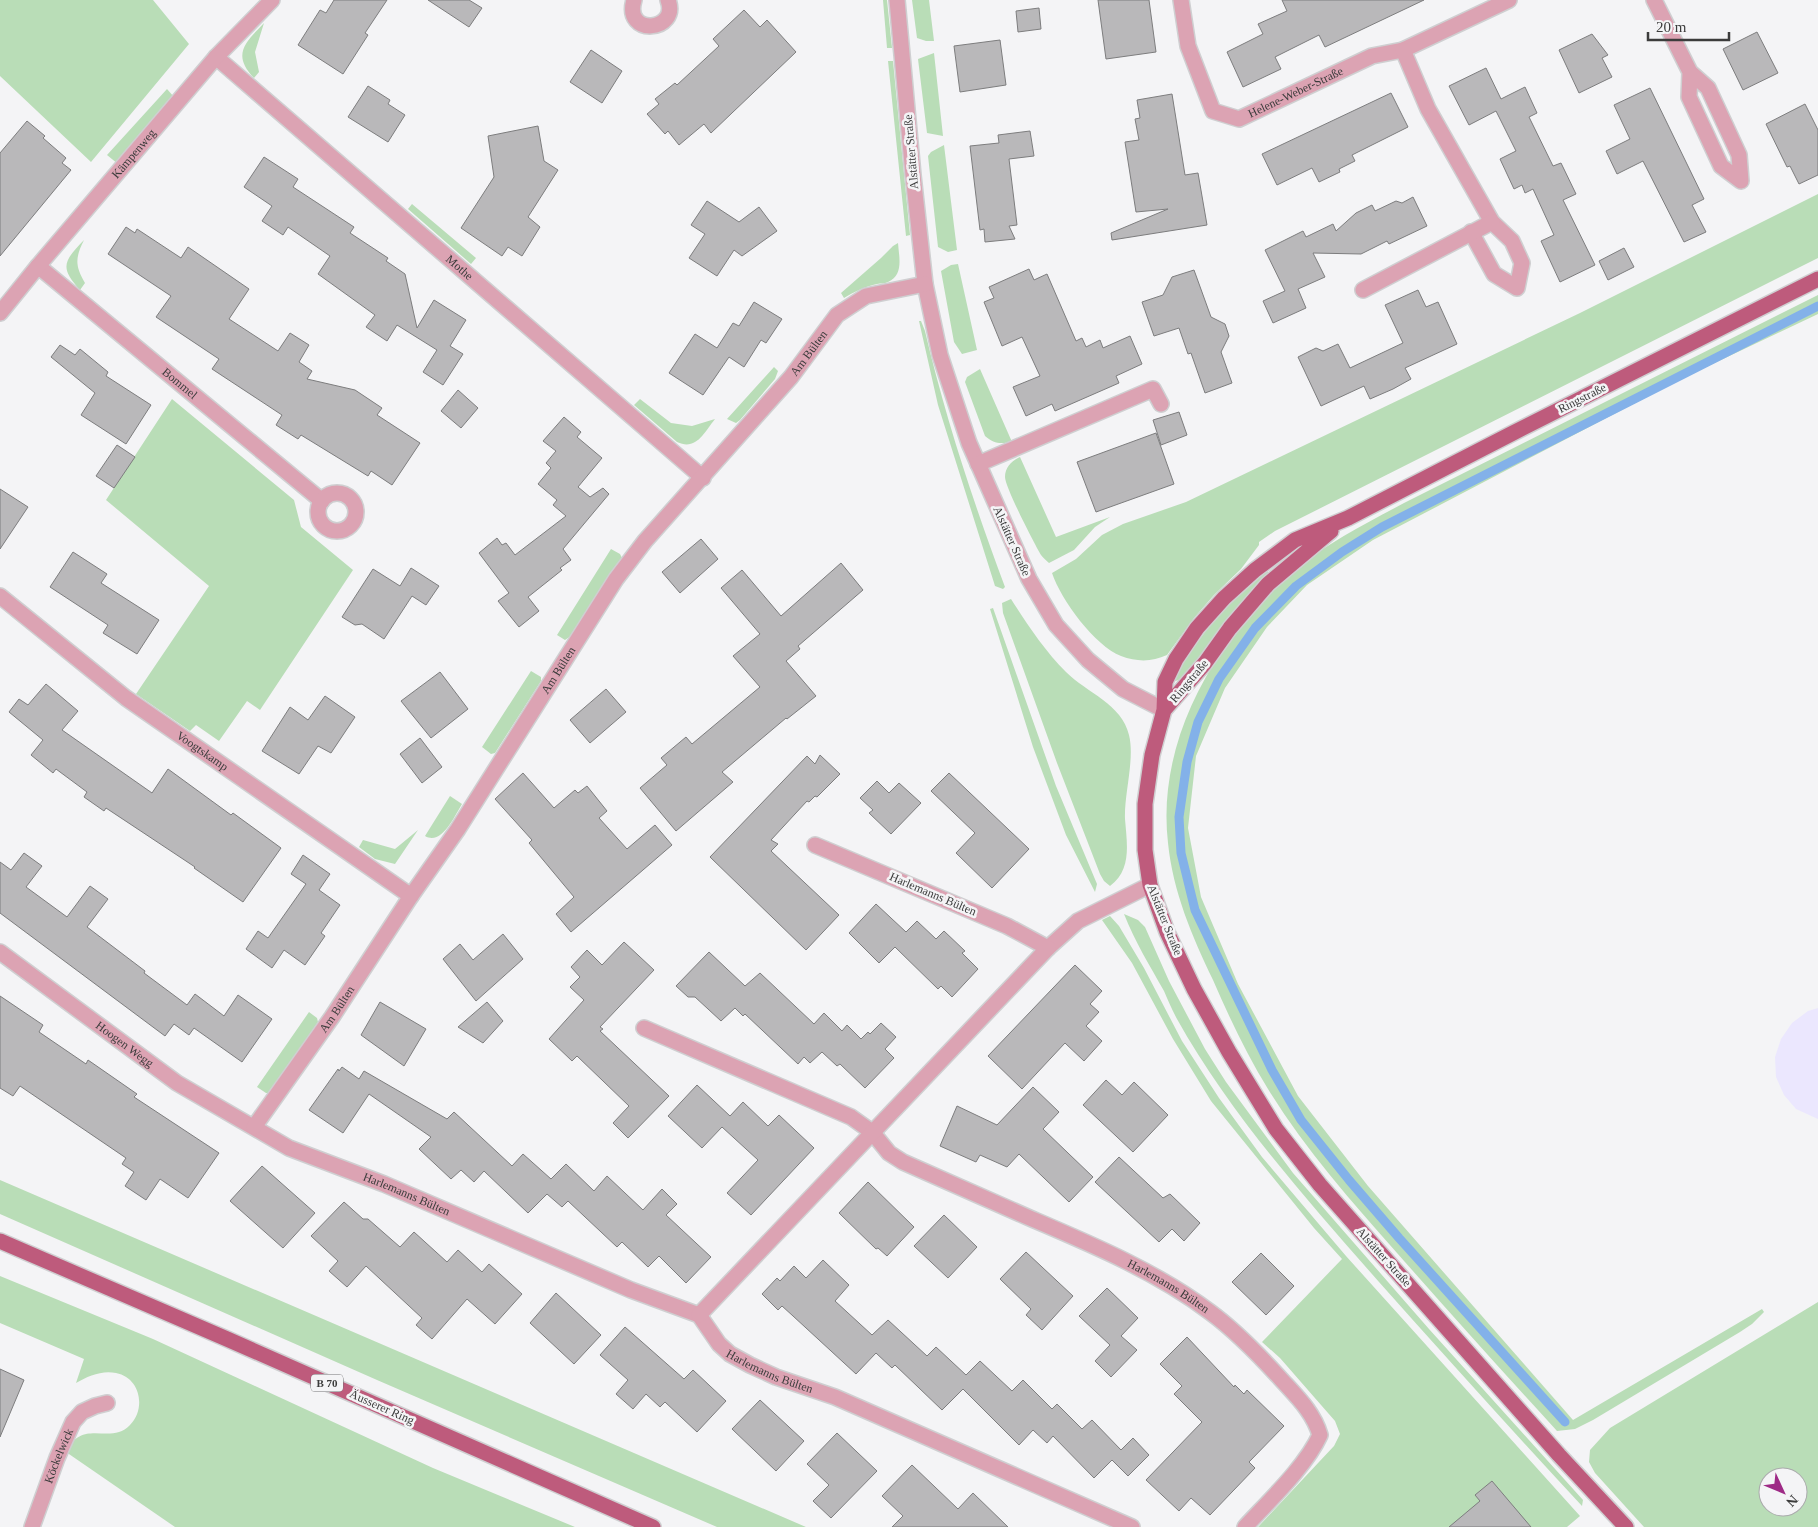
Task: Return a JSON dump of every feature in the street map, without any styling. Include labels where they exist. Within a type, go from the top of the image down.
[{"type":"main road","name":"Ringstraße","points":[[1164,710],[1165,682],[1176,659],[1197,628],[1224,598],[1255,570],[1294,540],[1348,518],[1513,432],[1818,279]]},
{"type":"main road","name":"Ringstraße","points":[[1164,710],[1268,584],[1304,552],[1348,518]]},
{"type":"main road","name":"Alstätter Straße","points":[[1164,710],[1152,755],[1145,804],[1145,850],[1150,886],[1167,932],[1194,989],[1229,1052],[1276,1129],[1326,1192],[1559,1455],[1626,1527]]},
{"type":"main road","name":"Äusserer Ring","points":[[0,1241],[653,1527]]},
{"type":"street","name":"Kämpenweg","points":[[0,313],[216,56],[272,0]]},
{"type":"street","points":[[634,0],[632,11],[634,17],[638,22],[649,27],[660,24],[665,20],[670,10],[668,0]]},
{"type":"street","name":"Alstätter Straße","points":[[897,0],[925,284],[940,355],[969,443],[1029,579],[1056,625],[1088,660],[1123,689],[1164,710]]},
{"type":"street","name":"Helene-Weber-Straße","points":[[1181,0],[1188,46],[1213,111],[1239,119],[1372,56],[1403,50],[1509,0]]},
{"type":"street","points":[[1654,0],[1690,72],[1708,88],[1739,155],[1741,181],[1721,166],[1689,97],[1690,72]]},
{"type":"street","points":[[1403,50],[1428,109],[1492,222],[1512,241],[1522,263],[1517,288],[1494,274],[1471,232]]},
{"type":"street","name":"Mothe","points":[[216,56],[703,478]]},
{"type":"street","points":[[1363,290],[1492,222]]},
{"type":"street","name":"Bommel","points":[[38,266],[322,501]]},
{"type":"street","name":"Am Bülten","points":[[254,1127],[332,1017],[411,896],[458,829],[616,580],[646,542],[791,377],[837,315],[866,296],[925,284]]},
{"type":"street","points":[[978,464],[1153,389],[1161,404]]},
{"type":"street","name":"Voogtskamp","points":[[0,596],[126,698],[411,896]]},
{"type":"street","name":"Harlemanns Bülten","points":[[815,844],[1008,926],[1048,948]]},
{"type":"street","points":[[699,1315],[1048,948],[1078,921],[1150,886]]},
{"type":"street","name":"Hoogen Wegg","points":[[0,952],[177,1083],[254,1127]]},
{"type":"street","name":"Harlemanns Bülten","points":[[644,1028],[851,1117],[872,1132],[889,1153],[903,1162],[1091,1244],[1162,1281],[1209,1311],[1234,1331],[1264,1360],[1310,1411],[1317,1422],[1320,1435],[1314,1449],[1245,1527]]},
{"type":"street","name":"Harlemanns Bülten","points":[[254,1127],[289,1148],[384,1184],[632,1290],[699,1315],[719,1344],[730,1354],[750,1365],[776,1377],[835,1397],[1132,1527]]},
{"type":"street","name":"Köckelwick","points":[[32,1527],[57,1458],[73,1422],[88,1409],[107,1403]]},
{"type":"shaded area","points":[[1818,1008],[1818,1119],[1796,1109],[1784,1095],[1776,1077],[1775,1057],[1781,1039],[1792,1023],[1808,1011]]},
{"type":"green space","points":[[0,0],[153,0],[189,44],[91,162],[0,76]]},
{"type":"green space","points":[[883,0],[887,0],[892,48],[887,48]]},
{"type":"green space","points":[[912,0],[929,0],[934,41],[917,38]]},
{"type":"green space","points":[[264,23],[255,52],[259,72],[254,78],[247,70],[242,55],[247,42]]},
{"type":"green space","points":[[934,53],[943,136],[927,133],[918,59]]},
{"type":"green space","points":[[888,61],[893,61],[910,235],[906,236]]},
{"type":"green space","points":[[167,89],[174,97],[118,164],[107,155]]},
{"type":"green space","points":[[944,145],[957,250],[948,252],[938,247],[928,156],[931,152]]},
{"type":"green space","points":[[1818,194],[1818,258],[1275,531],[1259,542],[1259,545],[1241,569],[1194,618],[1167,655],[1156,659],[1139,660],[1121,656],[1111,651],[1080,621],[1056,584],[1052,573],[1076,559],[1102,535],[1123,524],[1186,502],[1580,313]]},
{"type":"green space","points":[[412,204],[476,258],[471,264],[408,209]]},
{"type":"green space","points":[[84,240],[77,262],[79,272],[85,283],[80,290],[69,275],[67,264],[72,253]]},
{"type":"green space","points":[[898,243],[899,265],[893,279],[887,283],[873,285],[856,291],[844,298],[841,293]]},
{"type":"green space","points":[[958,264],[977,350],[962,354],[954,342],[941,271],[951,265]]},
{"type":"green space","points":[[1818,295],[1818,314],[1685,377],[1373,540],[1307,585],[1267,627],[1225,688],[1196,756],[1188,828],[1201,897],[1238,984],[1298,1096],[1368,1186],[1573,1420],[1762,1309],[1764,1312],[1752,1324],[1740,1332],[1593,1420],[1575,1429],[1557,1431],[1346,1194],[1297,1133],[1260,1076],[1205,963],[1184,913],[1174,879],[1166,817],[1172,767],[1186,718],[1208,672],[1238,629],[1265,597],[1308,559],[1348,533],[1404,503]]},
{"type":"green space","points":[[919,321],[921,321],[925,331],[951,428],[971,492],[1005,587],[1003,589],[995,586],[938,405]]},
{"type":"green space","points":[[774,367],[778,371],[775,379],[740,420],[736,423],[727,419]]},
{"type":"green space","points":[[980,369],[1012,442],[997,443],[985,436],[965,382],[967,377]]},
{"type":"green space","points":[[172,399],[294,500],[301,527],[353,570],[260,710],[247,701],[219,741],[196,725],[190,731],[136,694],[209,586],[106,500]]},
{"type":"green space","points":[[640,399],[671,423],[692,426],[715,419],[699,439],[689,444],[684,444],[677,442],[634,405]]},
{"type":"green space","points":[[1020,457],[1056,537],[1110,517],[1095,527],[1074,550],[1049,563],[1037,549],[1006,483],[1005,473],[1008,467]]},
{"type":"green space","points":[[611,549],[620,554],[622,558],[571,636],[565,640],[557,635]]},
{"type":"green space","points":[[1266,570],[1269,573],[1268,575],[1226,621],[1192,669],[1184,677],[1175,681],[1174,678],[1214,621],[1233,600]]},
{"type":"green space","points":[[1011,599],[1050,655],[1074,679],[1112,707],[1125,724],[1129,735],[1131,755],[1125,809],[1127,847],[1125,864],[1117,880],[1110,886],[1100,874],[1057,763],[1003,613],[1002,603]]},
{"type":"green space","points":[[993,608],[1056,786],[1097,884],[1095,892],[1066,835],[1033,747],[990,609]]},
{"type":"green space","points":[[531,671],[541,677],[541,681],[495,753],[491,754],[482,747]]},
{"type":"green space","points":[[450,796],[462,804],[452,822],[437,837],[425,836]]},
{"type":"green space","points":[[418,830],[395,864],[375,859],[359,847],[363,840],[395,849]]},
{"type":"green space","points":[[1124,914],[1138,920],[1145,927],[1169,981],[1205,1049],[1226,1082],[1293,1173],[1429,1329],[1583,1500],[1582,1506],[1352,1251],[1297,1188],[1245,1122],[1221,1089],[1177,1019]]},
{"type":"green space","points":[[1110,916],[1119,926],[1144,968],[1182,1041],[1219,1098],[1262,1157],[1346,1256],[1580,1516],[1567,1527],[1258,1527],[1334,1446],[1340,1434],[1335,1421],[1280,1358],[1262,1342],[1342,1259],[1314,1228],[1211,1101],[1173,1039],[1132,963],[1102,920]]},
{"type":"green space","points":[[309,1012],[317,1018],[318,1022],[270,1093],[266,1093],[257,1087]]},
{"type":"green space","points":[[0,1180],[806,1527],[717,1527],[0,1214]]},
{"type":"green space","points":[[0,1276],[153,1339],[433,1468],[575,1527],[175,1527],[66,1452],[80,1436],[114,1433],[122,1431],[130,1425],[138,1411],[139,1403],[136,1387],[124,1376],[111,1372],[95,1374],[76,1383],[84,1359],[0,1323]]},
{"type":"green space","points":[[1818,1302],[1818,1527],[1644,1527],[1595,1473],[1589,1462],[1590,1450],[1610,1428]]},
{"type":"building","points":[[334,0],[387,0],[365,33],[368,35],[343,74],[298,45],[320,10],[326,13]]},
{"type":"building","points":[[428,0],[469,0],[482,8],[469,27]]},
{"type":"building","points":[[1098,0],[1149,0],[1156,52],[1106,59]]},
{"type":"building","points":[[1282,0],[1424,0],[1325,47],[1319,35],[1275,57],[1281,69],[1243,87],[1227,52],[1263,34],[1258,24],[1287,11]]},
{"type":"building","points":[[1039,8],[1041,29],[1018,32],[1016,11]]},
{"type":"building","points":[[744,10],[760,27],[767,20],[796,52],[711,133],[704,124],[679,145],[668,131],[665,134],[647,114],[659,104],[655,99],[675,83],[677,85],[719,46],[713,39]]},
{"type":"building","points":[[1757,32],[1778,73],[1743,90],[1723,49]]},
{"type":"building","points":[[1592,34],[1608,55],[1602,58],[1612,77],[1579,93],[1559,50]]},
{"type":"building","points":[[1000,40],[1006,85],[960,92],[954,46]]},
{"type":"building","points":[[591,50],[622,71],[602,103],[570,82]]},
{"type":"building","points":[[1486,68],[1501,99],[1525,87],[1537,113],[1529,117],[1553,166],[1561,163],[1576,194],[1563,200],[1595,265],[1560,282],[1541,241],[1554,235],[1533,189],[1525,193],[1522,185],[1514,189],[1500,159],[1516,151],[1496,111],[1469,125],[1449,86]]},
{"type":"building","points":[[368,86],[390,100],[388,104],[405,115],[388,142],[348,117]]},
{"type":"building","points":[[1650,88],[1704,199],[1692,205],[1706,232],[1684,242],[1643,161],[1617,174],[1606,151],[1630,139],[1614,105]]},
{"type":"building","points":[[1391,93],[1408,127],[1352,155],[1355,161],[1339,169],[1340,172],[1319,182],[1312,168],[1277,185],[1262,154]]},
{"type":"building","points":[[1172,94],[1185,175],[1198,173],[1207,225],[1112,240],[1111,233],[1168,209],[1136,212],[1125,142],[1139,140],[1135,119],[1140,118],[1137,100]]},
{"type":"building","points":[[1805,104],[1818,130],[1818,175],[1799,184],[1790,166],[1787,167],[1766,124]]},
{"type":"building","points":[[27,121],[45,136],[43,138],[66,158],[62,163],[71,170],[0,256],[0,153]]},
{"type":"building","points":[[538,126],[544,161],[558,170],[528,217],[540,227],[522,256],[508,247],[502,256],[461,228],[494,177],[488,136]]},
{"type":"building","points":[[1030,131],[1034,156],[1009,159],[1017,225],[1009,226],[1015,239],[985,242],[984,229],[980,230],[970,146],[999,143],[998,135]]},
{"type":"building","points":[[264,157],[298,179],[293,187],[354,227],[350,233],[388,258],[386,261],[405,274],[417,328],[434,300],[466,320],[450,346],[463,354],[443,385],[423,372],[437,350],[397,325],[387,341],[366,327],[375,315],[318,274],[330,256],[288,227],[283,235],[262,221],[272,206],[244,187]]},
{"type":"building","points":[[1413,197],[1427,226],[1389,244],[1387,241],[1361,254],[1313,253],[1325,277],[1298,289],[1306,308],[1273,323],[1263,301],[1285,291],[1265,250],[1303,231],[1306,237],[1333,224],[1336,231],[1356,213],[1372,205],[1375,211],[1396,201],[1402,203]]},
{"type":"building","points":[[707,201],[739,222],[759,207],[777,231],[742,256],[734,250],[717,276],[689,258],[705,234],[691,225]]},
{"type":"building","points":[[126,227],[135,233],[137,229],[181,258],[188,247],[249,289],[229,319],[278,351],[290,333],[309,345],[299,362],[312,371],[307,379],[355,390],[382,408],[377,415],[420,443],[392,485],[371,471],[368,476],[301,435],[298,439],[276,425],[282,415],[212,369],[219,359],[156,317],[171,296],[108,254]]},
{"type":"building","points":[[1624,248],[1634,267],[1608,280],[1599,261]]},
{"type":"building","points":[[1029,269],[1034,280],[1047,274],[1076,341],[1082,338],[1086,347],[1100,340],[1103,348],[1130,336],[1142,364],[1116,376],[1119,383],[1055,411],[1052,404],[1026,416],[1013,387],[1040,376],[1022,337],[1002,346],[984,302],[994,298],[989,287]]},
{"type":"building","points":[[1194,270],[1211,317],[1225,324],[1229,336],[1221,352],[1232,383],[1205,393],[1191,353],[1188,354],[1179,328],[1154,336],[1142,302],[1163,295],[1172,277]]},
{"type":"building","points":[[1418,290],[1426,307],[1438,302],[1457,344],[1405,368],[1411,379],[1393,389],[1370,399],[1364,386],[1321,406],[1298,357],[1316,348],[1323,351],[1338,344],[1350,368],[1403,343],[1385,305]]},
{"type":"building","points":[[754,302],[782,319],[766,343],[761,340],[744,367],[729,357],[703,395],[669,373],[695,334],[717,348],[733,323],[739,326]]},
{"type":"building","points":[[60,345],[75,355],[80,349],[108,372],[106,376],[151,405],[126,444],[81,415],[95,393],[51,357]]},
{"type":"building","points":[[458,390],[478,408],[461,428],[441,411]]},
{"type":"building","points":[[1179,412],[1187,435],[1161,445],[1153,420]]},
{"type":"building","points":[[564,417],[581,432],[577,437],[602,458],[578,487],[590,497],[603,488],[609,494],[563,549],[571,560],[560,568],[562,570],[528,597],[539,611],[519,627],[498,601],[509,593],[479,553],[497,538],[502,545],[506,543],[515,555],[566,516],[553,505],[557,500],[538,484],[551,468],[546,463],[556,451],[543,441]]},
{"type":"building","points":[[1156,433],[1174,484],[1096,512],[1077,462]]},
{"type":"building","points":[[117,445],[135,457],[114,488],[96,476]]},
{"type":"building","points":[[0,489],[28,507],[0,549]]},
{"type":"building","points":[[701,539],[718,559],[680,593],[662,572]]},
{"type":"building","points":[[73,552],[107,574],[101,583],[159,620],[137,654],[103,633],[108,625],[50,587]]},
{"type":"building","points":[[841,563],[863,590],[798,646],[800,649],[786,661],[816,696],[786,718],[722,772],[733,782],[676,831],[640,788],[667,765],[661,758],[686,737],[692,744],[760,687],[733,656],[760,634],[721,588],[742,570],[781,616]]},
{"type":"building","points":[[411,568],[439,586],[426,605],[412,596],[384,639],[362,624],[355,625],[342,617],[373,569],[400,586]]},
{"type":"building","points":[[440,672],[468,709],[431,738],[401,701]]},
{"type":"building","points":[[46,684],[78,711],[62,730],[152,793],[168,769],[231,815],[233,813],[281,848],[243,902],[195,867],[106,808],[104,811],[84,797],[87,792],[56,769],[53,773],[31,755],[43,740],[9,712],[19,699],[28,705]]},
{"type":"building","points":[[606,689],[626,712],[590,743],[570,720]]},
{"type":"building","points":[[325,696],[355,717],[331,753],[318,746],[299,774],[262,751],[290,707],[308,720]]},
{"type":"building","points":[[420,738],[442,767],[422,783],[400,754]]},
{"type":"building","points":[[820,755],[840,774],[817,797],[815,796],[809,802],[807,801],[771,840],[778,844],[771,851],[839,915],[806,950],[710,857],[807,756],[815,764]]},
{"type":"building","points":[[523,773],[554,808],[575,790],[578,793],[587,786],[607,811],[599,818],[627,849],[655,825],[672,845],[571,932],[556,914],[574,897],[529,843],[532,840],[495,799]]},
{"type":"building","points":[[949,773],[1029,849],[992,888],[956,853],[975,833],[931,791]]},
{"type":"building","points":[[877,781],[889,793],[899,783],[921,803],[891,834],[869,813],[873,810],[860,798]]},
{"type":"building","points":[[24,853],[42,866],[26,887],[67,917],[90,886],[108,899],[87,927],[187,1005],[195,994],[224,1016],[238,995],[272,1019],[242,1062],[194,1028],[189,1035],[174,1024],[165,1036],[0,913],[0,862],[11,870]]},
{"type":"building","points":[[303,855],[330,874],[319,890],[340,905],[321,933],[325,936],[305,965],[284,950],[272,968],[246,949],[258,931],[268,938],[306,884],[291,874]]},
{"type":"building","points":[[876,904],[906,932],[917,921],[936,939],[944,931],[965,951],[962,953],[978,969],[952,997],[941,986],[938,989],[895,947],[879,963],[849,933]]},
{"type":"building","points":[[503,934],[523,959],[476,1001],[443,959],[460,944],[473,960]]},
{"type":"building","points":[[624,942],[654,970],[600,1027],[603,1029],[600,1031],[669,1096],[628,1138],[613,1123],[629,1106],[577,1056],[572,1061],[549,1039],[584,1000],[570,987],[580,977],[571,967],[587,950],[602,965]]},
{"type":"building","points":[[709,952],[745,986],[760,973],[814,1024],[824,1013],[842,1031],[847,1025],[861,1039],[868,1032],[870,1034],[881,1023],[896,1037],[885,1049],[894,1058],[865,1088],[840,1064],[837,1066],[822,1052],[810,1063],[804,1057],[798,1064],[745,1014],[743,1016],[735,1008],[721,1021],[695,997],[688,997],[676,986]]},
{"type":"building","points":[[1075,965],[1102,991],[1090,1004],[1099,1012],[1086,1026],[1102,1041],[1084,1061],[1065,1043],[1022,1089],[988,1056]]},
{"type":"building","points":[[0,996],[43,1025],[39,1032],[86,1064],[88,1060],[137,1094],[134,1097],[219,1153],[188,1198],[160,1179],[146,1200],[125,1186],[134,1172],[122,1164],[126,1158],[20,1086],[13,1096],[0,1088]]},
{"type":"building","points":[[380,1002],[426,1029],[404,1066],[361,1035]]},
{"type":"building","points":[[487,1002],[503,1021],[483,1043],[458,1027]]},
{"type":"building","points":[[342,1067],[359,1079],[364,1071],[447,1119],[454,1112],[512,1166],[523,1154],[551,1179],[566,1164],[594,1191],[607,1176],[643,1210],[662,1189],[677,1204],[666,1215],[711,1257],[686,1283],[659,1256],[648,1267],[622,1242],[617,1247],[568,1201],[562,1207],[547,1194],[528,1213],[484,1171],[474,1182],[461,1170],[451,1179],[419,1149],[431,1137],[369,1094],[343,1133],[309,1110],[338,1069],[339,1071]]},
{"type":"building","points":[[1106,1080],[1122,1095],[1134,1082],[1168,1115],[1133,1152],[1083,1105]]},
{"type":"building","points":[[697,1085],[730,1116],[743,1102],[768,1126],[779,1115],[814,1148],[751,1215],[727,1193],[758,1160],[722,1127],[702,1148],[668,1116]]},
{"type":"building","points":[[1033,1087],[1059,1112],[1043,1129],[1093,1177],[1069,1202],[1019,1154],[1007,1167],[980,1155],[976,1162],[940,1146],[957,1106],[997,1125]]},
{"type":"building","points":[[1119,1157],[1163,1198],[1170,1194],[1200,1223],[1184,1241],[1172,1229],[1159,1242],[1095,1182]]},
{"type":"building","points":[[262,1166],[315,1213],[283,1248],[230,1201]]},
{"type":"building","points":[[868,1182],[914,1227],[887,1256],[878,1248],[876,1249],[839,1213]]},
{"type":"building","points":[[344,1202],[363,1219],[368,1219],[400,1247],[414,1232],[447,1262],[458,1250],[482,1272],[489,1264],[522,1294],[495,1324],[467,1299],[432,1339],[416,1325],[422,1318],[366,1266],[347,1287],[329,1271],[338,1261],[311,1236]]},
{"type":"building","points":[[944,1215],[977,1247],[948,1278],[914,1246]]},
{"type":"building","points":[[1026,1252],[1073,1296],[1042,1330],[1026,1315],[1031,1309],[1000,1279]]},
{"type":"building","points":[[1261,1253],[1294,1286],[1266,1315],[1232,1282]]},
{"type":"building","points":[[823,1260],[849,1285],[835,1301],[872,1335],[888,1320],[927,1356],[936,1347],[966,1375],[980,1361],[1012,1391],[1023,1380],[1052,1409],[1057,1404],[1082,1429],[1092,1420],[1121,1450],[1133,1438],[1149,1455],[1128,1476],[1112,1460],[1094,1478],[1053,1436],[1047,1443],[1033,1430],[1019,1445],[963,1389],[942,1410],[895,1365],[892,1368],[876,1353],[856,1374],[782,1306],[778,1310],[762,1294],[777,1278],[780,1281],[794,1266],[806,1278]]},
{"type":"building","points":[[1107,1288],[1138,1318],[1121,1336],[1137,1350],[1111,1377],[1095,1361],[1110,1345],[1079,1316]]},
{"type":"building","points":[[556,1293],[601,1335],[574,1364],[530,1323]]},
{"type":"building","points":[[625,1327],[684,1379],[693,1370],[726,1401],[697,1432],[665,1402],[660,1407],[646,1394],[633,1409],[616,1394],[628,1380],[600,1355]]},
{"type":"building","points":[[1187,1337],[1234,1387],[1235,1385],[1244,1394],[1247,1390],[1284,1426],[1249,1462],[1255,1468],[1210,1515],[1191,1498],[1179,1511],[1146,1480],[1202,1422],[1174,1394],[1182,1386],[1160,1364]]},
{"type":"building","points":[[0,1369],[24,1380],[0,1437]]},
{"type":"building","points":[[760,1400],[804,1441],[776,1471],[732,1429]]},
{"type":"building","points":[[837,1433],[877,1471],[831,1518],[813,1501],[829,1485],[807,1464]]},
{"type":"building","points":[[912,1465],[958,1509],[973,1493],[1008,1527],[892,1527],[903,1516],[882,1496]]},
{"type":"building","points":[[1492,1481],[1531,1527],[1449,1527],[1480,1501],[1475,1495]]},
{"type":"waterway","points":[[1565,1422],[1349,1180],[1301,1120],[1272,1070],[1195,910],[1181,853],[1179,817],[1187,762],[1198,722],[1219,679],[1255,628],[1296,586],[1342,552],[1382,527],[1818,306]]}]
